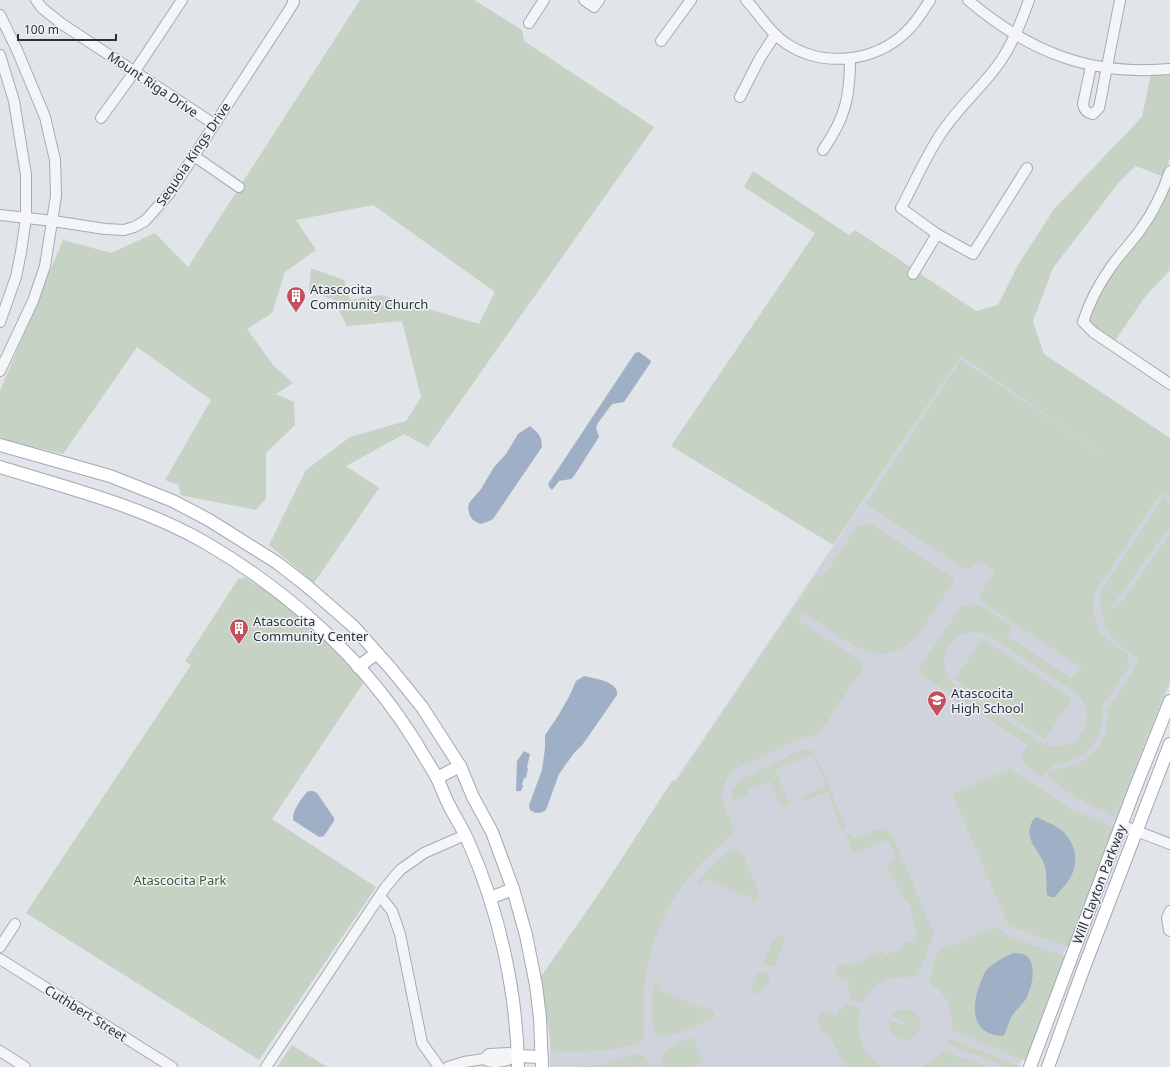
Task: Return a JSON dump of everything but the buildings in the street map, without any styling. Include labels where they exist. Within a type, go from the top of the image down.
[{"type":"main road","points":[[0,445],[110,476],[192,510],[276,562],[312,590],[353,626],[392,670],[422,707],[460,766],[473,797],[492,832],[513,889],[526,934],[536,985],[540,1018],[542,1062],[517,1062],[511,989],[501,940],[490,898],[466,835],[450,808],[437,778],[403,722],[375,686],[340,646],[285,596],[205,543],[171,526],[118,503],[0,467]]},
{"type":"main road","points":[[243,567],[255,549]]},
{"type":"main road","points":[[358,667],[377,653]]},
{"type":"main road","name":"Will Clayton Parkway","points":[[1030,1067],[1156,732],[1170,701]]},
{"type":"main road","name":"Will Clayton Parkway","points":[[1048,1067],[1087,958],[1170,744]]},
{"type":"main road","points":[[437,778],[460,766]]},
{"type":"main road","points":[[490,898],[513,889]]},
{"type":"main road","points":[[1073,954],[1087,958]]},
{"type":"street","name":"Mount Riga Drive","points":[[36,0],[42,8],[54,18],[214,124]]},
{"type":"street","points":[[101,118],[135,71],[182,0]]},
{"type":"street","points":[[529,23],[544,0]]},
{"type":"street","points":[[584,0],[597,3]]},
{"type":"street","points":[[661,41],[691,0]]},
{"type":"street","points":[[746,0],[775,35],[794,48],[814,56],[833,59],[850,59],[872,54],[892,43],[906,32],[930,0]]},
{"type":"street","points":[[968,0],[1015,36],[1048,52],[1091,66],[1145,71],[1170,69]]},
{"type":"street","points":[[1027,168],[973,254],[937,234],[901,208],[940,135],[960,109],[991,75],[1003,58],[1015,36],[1029,0]]},
{"type":"street","points":[[1091,66],[1083,108],[1089,113],[1093,114],[1099,108],[1120,0]]},
{"type":"street","name":"Sequoia Kings Drive","points":[[0,215],[104,229],[124,230],[145,221],[169,194],[294,1]]},
{"type":"street","points":[[0,16],[45,117],[55,160],[56,196],[45,266],[33,301],[0,371]]},
{"type":"street","points":[[740,97],[757,64],[775,35]]},
{"type":"street","points":[[0,55],[14,101],[26,175],[26,218],[16,277],[0,322]]},
{"type":"street","points":[[823,150],[838,127],[845,109],[849,94],[850,59]]},
{"type":"street","points":[[194,156],[239,187]]},
{"type":"street","points":[[1169,178],[1152,212],[1106,275],[1087,310],[1083,322],[1093,332],[1170,384]]},
{"type":"street","points":[[913,274],[937,234]]},
{"type":"street","points":[[1121,824],[1170,844]]},
{"type":"street","points":[[266,1067],[380,896],[400,870],[424,853],[466,835]]},
{"type":"street","points":[[380,896],[392,911],[400,934],[422,1043],[439,1067]]},
{"type":"street","points":[[1169,931],[1167,918],[1170,911]]},
{"type":"street","points":[[0,947],[15,924]]},
{"type":"street","name":"Cuthbert Street","points":[[0,959],[172,1067]]},
{"type":"street","points":[[0,1052],[25,1067]]},
{"type":"street","points":[[448,1067],[464,1062],[484,1059],[488,1062],[517,1062]]},
{"type":"shaded area","name":"Atascocita High School","points":[[961,356],[1170,498],[1170,684],[1019,1067],[550,1067],[550,1036],[543,977]]},
{"type":"green space","points":[[360,0],[474,0],[522,30],[524,41],[654,127],[428,447],[404,434],[346,466],[379,488],[314,583],[269,545],[306,470],[350,437],[406,421],[421,397],[402,321],[347,326],[333,299],[309,292],[311,268],[344,280],[350,300],[381,295],[479,324],[495,292],[373,205],[296,220],[316,250],[285,272],[272,313],[247,329],[273,365],[293,383],[276,394],[294,402],[295,425],[266,453],[266,498],[256,510],[180,495],[179,485],[165,480],[211,400],[137,347],[63,454],[0,439],[0,391],[63,240],[111,253],[155,233],[188,267]]},
{"type":"green space","points":[[1151,74],[1170,75],[1170,157],[1164,177],[1136,166],[1120,181],[1053,268],[1033,321],[1044,354],[1170,438],[1170,498],[1161,493],[1093,596],[1093,614],[1101,635],[1128,654],[1129,666],[1101,708],[1102,718],[1099,733],[1093,745],[1089,749],[1073,760],[1053,765],[1047,770],[1043,778],[1026,766],[1021,756],[1028,745],[920,674],[919,668],[960,608],[966,605],[971,607],[973,604],[977,604],[1011,626],[1011,630],[1007,636],[1072,679],[1081,667],[980,600],[979,596],[995,571],[978,560],[970,570],[967,570],[866,504],[961,360],[1114,461],[961,356],[833,545],[671,446],[815,233],[744,187],[753,171],[849,235],[855,230],[976,311],[998,305],[1018,265],[1054,209],[1142,117]],"holes":[[[973,632],[989,635],[1078,694],[1084,704],[1086,724],[1076,739],[1068,744],[1058,747],[1046,746],[954,685],[948,677],[945,668],[944,660],[949,645],[963,634]]]},
{"type":"green space","points":[[1170,189],[1170,270],[1144,298],[1115,341],[1093,326],[1090,320],[1092,311],[1110,277],[1136,236],[1167,191]]},
{"type":"green space","points":[[1164,497],[1170,501],[1170,526],[1110,609],[1121,603],[1170,534],[1170,678],[1115,816],[1079,799],[1054,782],[1048,776],[1049,771],[1073,766],[1089,757],[1095,751],[1104,737],[1107,710],[1139,660],[1113,639],[1105,625],[1099,599],[1101,591]]},
{"type":"green space","points":[[870,523],[955,579],[915,639],[900,649],[885,653],[871,652],[857,647],[803,613],[798,620],[859,660],[863,663],[864,667],[821,731],[808,738],[806,736],[733,770],[726,780],[721,796],[734,831],[732,835],[708,856],[692,873],[671,903],[663,920],[650,954],[646,972],[644,990],[644,1036],[642,1040],[631,1046],[609,1050],[570,1052],[551,1051],[540,978],[602,889],[672,781],[677,780],[817,574],[821,577],[812,593],[857,527]]},
{"type":"green space","name":"Atascocita Park","points":[[246,578],[294,611],[325,640],[364,682],[272,819],[376,887],[259,1060],[26,913],[191,665],[185,661],[238,579]]},
{"type":"green space","points":[[982,639],[1072,699],[1045,739],[955,679]]},
{"type":"green space","points":[[804,748],[804,750],[813,750],[831,790],[802,801],[801,797],[826,786],[813,754],[775,770],[790,804],[782,808],[770,781],[748,790],[750,795],[733,802],[732,791],[739,780]]},
{"type":"green space","points":[[1010,769],[1073,810],[1116,829],[1070,948],[1008,925],[954,798],[955,793]]},
{"type":"green space","points":[[832,793],[846,827],[842,829],[828,795]]},
{"type":"green space","points":[[881,828],[886,829],[892,834],[934,934],[916,977],[899,977],[884,981],[878,984],[867,995],[862,1003],[848,998],[851,991],[847,989],[850,982],[838,977],[836,972],[839,964],[851,963],[853,965],[883,951],[886,955],[902,948],[900,942],[904,943],[913,940],[917,930],[913,920],[910,918],[914,917],[908,901],[904,901],[886,865],[895,861],[896,858],[889,841],[887,840],[854,854],[846,835],[850,833],[853,839]]},
{"type":"green space","points":[[729,851],[742,853],[761,897],[753,901],[751,905],[752,898],[705,879],[702,885],[697,883],[709,869]]},
{"type":"green space","points":[[995,927],[1009,936],[1066,957],[1026,1061],[953,1031],[948,1002],[929,980],[938,951]]},
{"type":"green space","points":[[779,936],[783,937],[785,941],[775,965],[771,967],[766,965],[764,962],[773,939]]},
{"type":"green space","points":[[763,971],[769,973],[771,977],[766,988],[749,996],[758,973]]},
{"type":"green space","points":[[654,981],[660,984],[658,990],[707,1010],[710,1005],[716,1017],[677,1033],[662,1036],[657,1034],[652,1017]]},
{"type":"green space","points":[[846,1003],[860,1009],[858,1027],[862,1045],[881,1067],[847,1067],[828,1033],[822,1033],[817,1019],[818,1015],[821,1015],[823,1011],[836,1015],[839,1008],[843,1010]]},
{"type":"green space","points":[[908,1009],[916,1013],[920,1019],[920,1026],[914,1037],[902,1039],[892,1032],[890,1020],[906,1026],[906,1022],[891,1016],[899,1010]]},
{"type":"green space","points":[[695,1037],[694,1041],[703,1061],[690,1067],[662,1067],[662,1060],[667,1050],[677,1043]]},
{"type":"green space","points":[[951,1039],[1021,1067],[1007,1067],[950,1045],[948,1044],[948,1041]]},
{"type":"green space","points":[[292,1045],[327,1067],[277,1067]]},
{"type":"green space","points":[[945,1051],[987,1067],[922,1067]]},
{"type":"green space","points":[[638,1054],[643,1055],[646,1058],[650,1067],[570,1067],[594,1066]]},
{"type":"water","points":[[639,352],[651,362],[624,402],[612,404],[598,423],[596,427],[599,437],[574,476],[571,479],[559,481],[552,490],[548,484],[635,353]]},
{"type":"water","points":[[530,426],[539,435],[542,447],[493,519],[480,524],[473,520],[470,516],[468,509],[469,503],[481,489],[494,467],[506,454],[518,434]]},
{"type":"water","points":[[584,676],[605,681],[617,690],[617,695],[583,744],[574,753],[559,774],[546,810],[540,813],[534,812],[530,810],[529,805],[542,770],[545,735],[558,716],[576,681]]},
{"type":"water","points":[[524,751],[530,754],[526,778],[524,778],[521,791],[516,791],[517,761]]},
{"type":"water","points":[[308,791],[317,793],[334,818],[334,821],[324,836],[319,837],[293,820],[296,808]]},
{"type":"water","points":[[1037,817],[1061,830],[1069,838],[1074,849],[1075,866],[1072,875],[1055,897],[1047,895],[1045,867],[1031,841],[1029,830],[1034,819]]},
{"type":"water","points":[[1013,953],[1021,953],[1029,958],[1033,969],[1032,982],[1026,999],[1012,1016],[1003,1036],[992,1034],[985,1031],[979,1025],[976,1018],[975,1002],[977,993],[985,972],[998,961]]},
{"type":"place","name":"Atascocita Community Church","points":[[296,313]]},
{"type":"place","name":"Atascocita Community Center","points":[[239,645]]},
{"type":"place","name":"Atascocita High School","points":[[937,717]]}]
